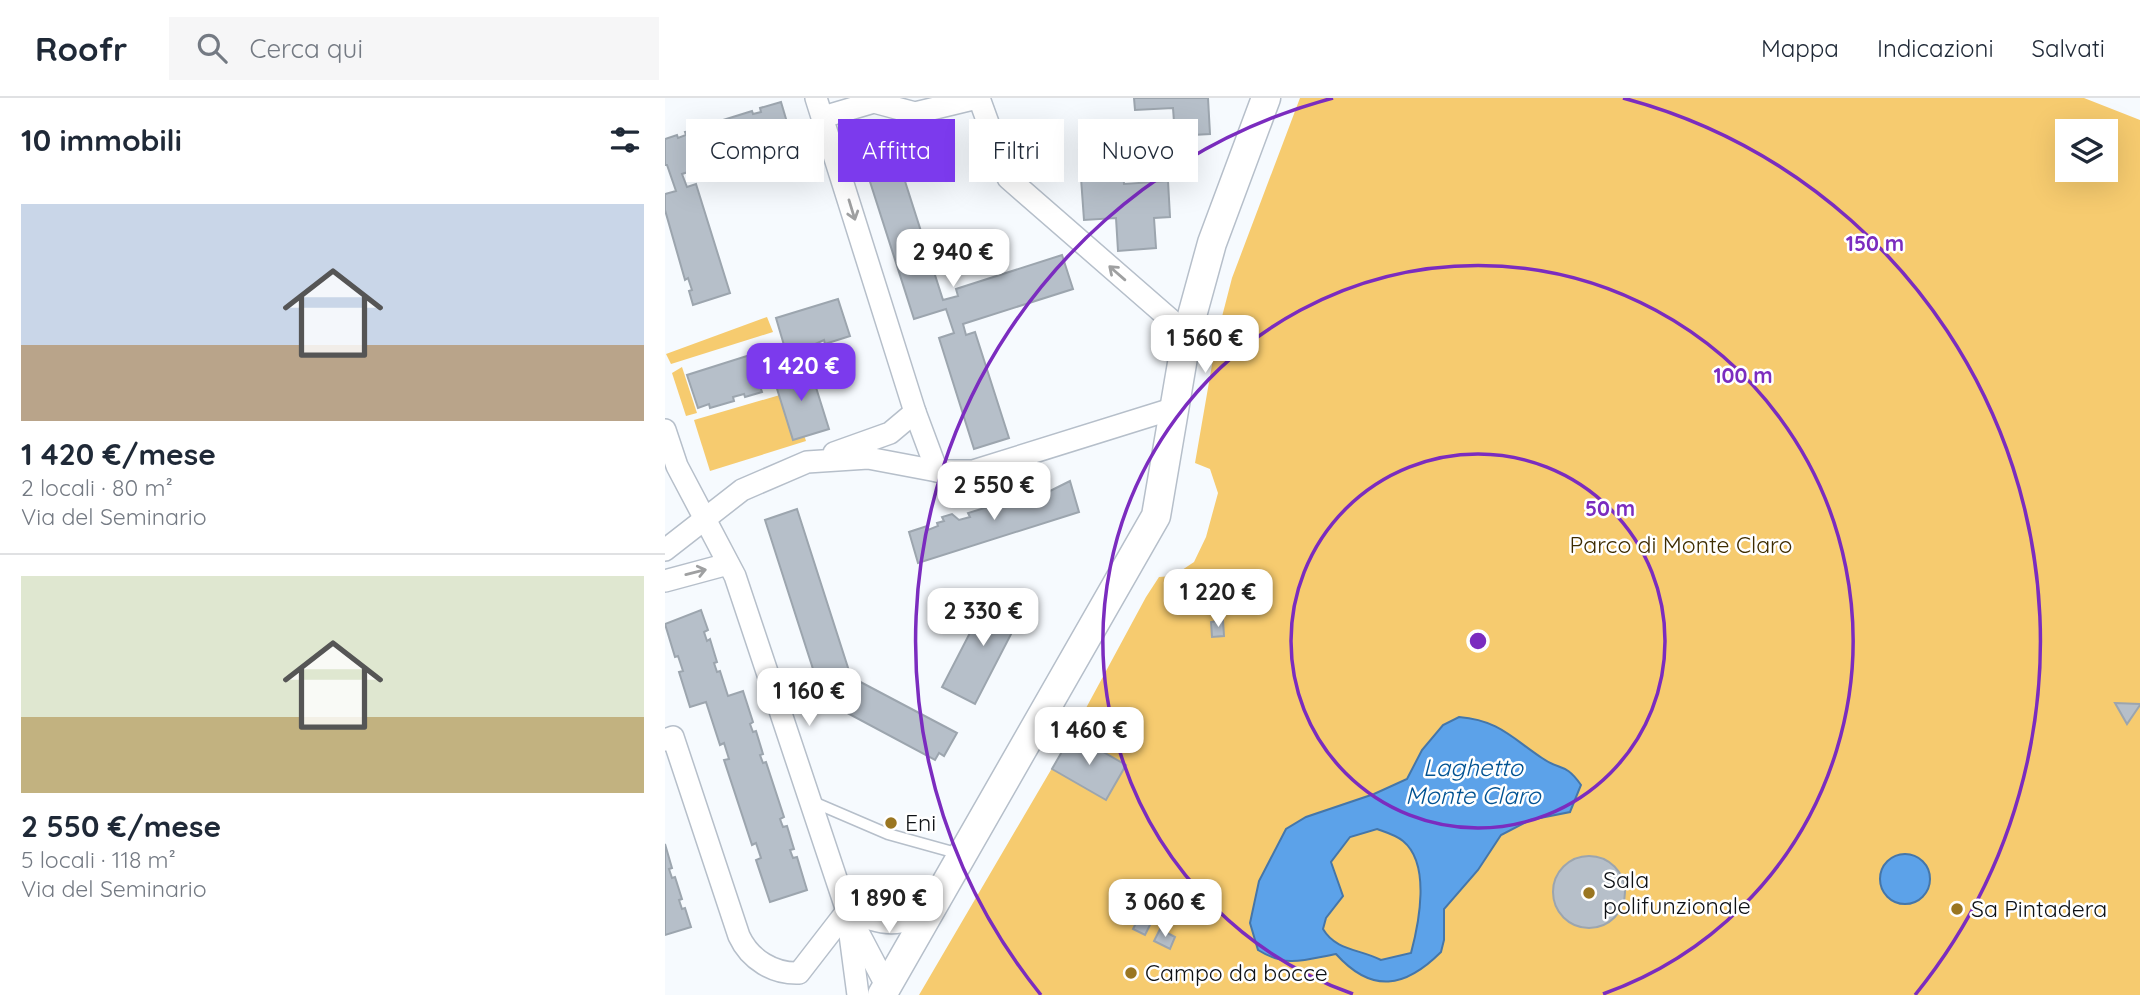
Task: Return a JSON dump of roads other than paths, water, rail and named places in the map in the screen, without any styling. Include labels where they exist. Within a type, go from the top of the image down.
[{"type":"street","points":[[937,471],[915,412],[819,107],[874,102],[915,113],[978,98],[1008,178],[1187,334]]},
{"type":"street","points":[[884,991],[1156,516],[1187,334],[1212,243],[1266,98]]},
{"type":"street","points":[[807,462],[868,458],[937,471],[973,471],[1175,408]]},
{"type":"street","points":[[665,550],[742,490],[807,462],[890,433],[915,412]]},
{"type":"street","points":[[665,430],[677,466],[728,564],[847,911],[884,991]]},
{"type":"street","points":[[665,581],[728,564]]},
{"type":"street","points":[[665,740],[673,737],[739,936],[753,957],[784,974],[799,972],[847,911]]},
{"type":"street","points":[[847,911],[881,923],[902,923],[933,908]]},
{"type":"street","points":[[847,911],[858,995]]},
{"type":"lane","points":[[811,801],[888,834],[964,855]]},
{"type":"water","name":"Laghetto Monte Claro","points":[[1459,717],[1484,722],[1504,731],[1548,762],[1566,770],[1581,785],[1570,812],[1530,820],[1501,835],[1478,870],[1444,909],[1444,940],[1441,952],[1428,964],[1401,979],[1389,982],[1363,976],[1336,954],[1287,961],[1258,950],[1250,923],[1259,881],[1286,829],[1306,817],[1374,794],[1407,779],[1422,750],[1443,725]],"holes":[[[1377,829],[1394,835],[1412,851],[1417,864],[1421,894],[1411,953],[1381,960],[1342,946],[1323,929],[1326,918],[1343,896],[1331,862],[1350,837]]]},
{"type":"water","points":[[1905,854],[1923,861],[1930,879],[1923,897],[1905,904],[1887,897],[1880,879],[1887,861]]},
{"type":"place","name":"Eni","points":[[891,823]]},
{"type":"place","name":"Sala polifunzionale","points":[[1589,893]]},
{"type":"place","name":"Sa Pintadera","points":[[1957,909]]},
{"type":"place","name":"Campo da bocce","points":[[1131,973]]},
{"type":"park label","name":"Parco di Monte Claro","points":[[1681,545]]}]
